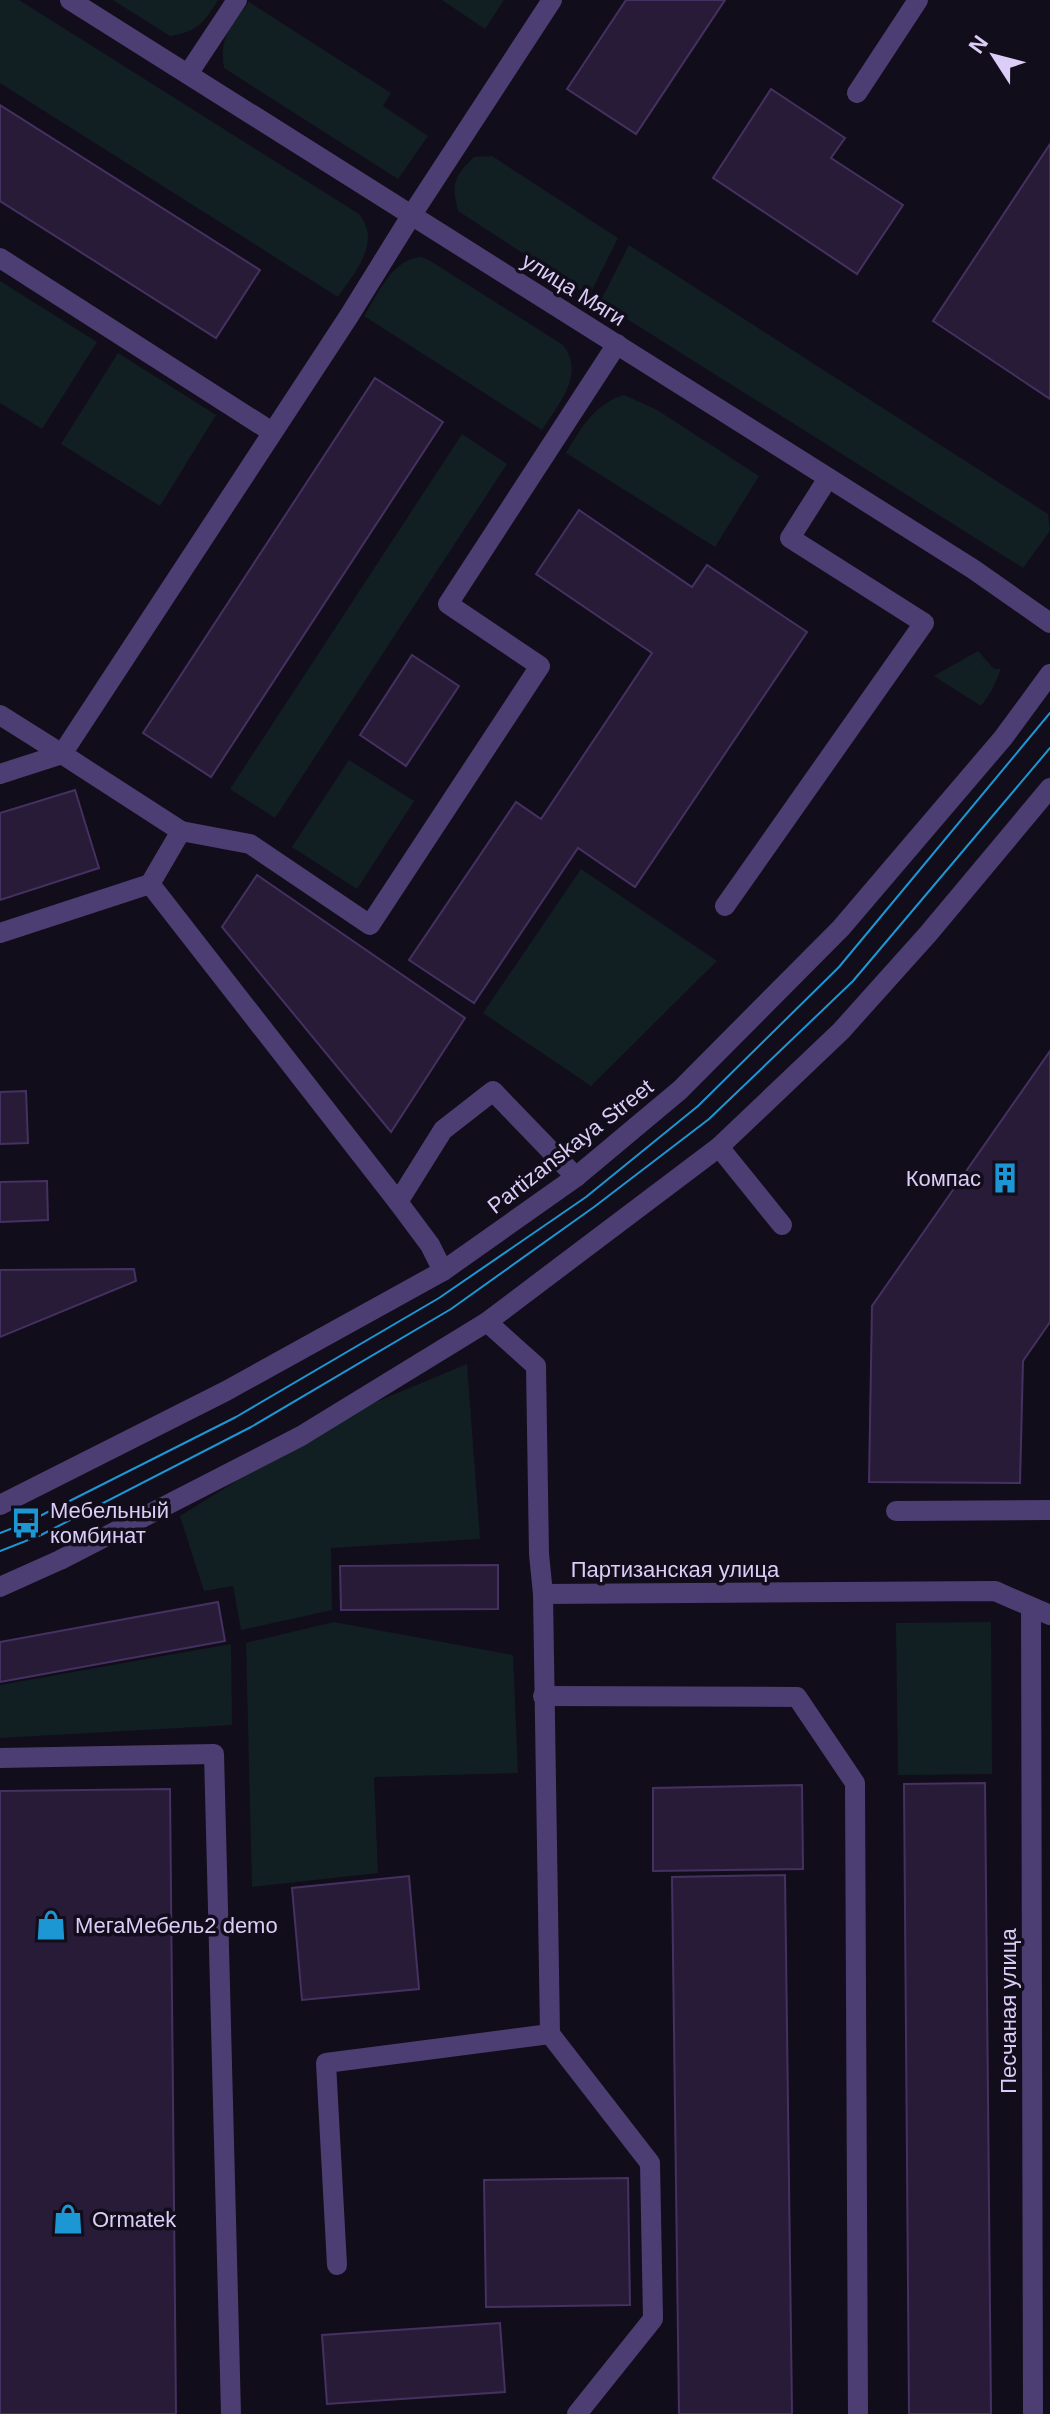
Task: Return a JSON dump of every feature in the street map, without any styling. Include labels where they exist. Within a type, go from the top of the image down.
[{"type":"street","name":"улица Мяги","points":[[70,0],[973,569],[1050,623]]},
{"type":"street","points":[[188,74],[237,0]]},
{"type":"street","points":[[0,774],[62,754],[552,0]]},
{"type":"street","points":[[857,93],[918,0]]},
{"type":"street","points":[[0,258],[272,432]]},
{"type":"street","points":[[0,715],[181,831],[250,844],[370,925],[540,666],[448,604],[617,344]]},
{"type":"street","points":[[725,906],[924,623],[790,538],[828,478]]},
{"type":"street","name":"Partizanskaya Street","points":[[0,1505],[226,1391],[443,1271],[576,1177],[680,1090],[841,928],[1003,738],[1050,674]]},
{"type":"street","points":[[0,1587],[60,1560],[301,1436],[487,1322],[719,1147],[841,1031],[928,934],[1050,788]]},
{"type":"street","points":[[0,933],[150,884],[181,831]]},
{"type":"street","points":[[150,884],[398,1202],[430,1245],[443,1271]]},
{"type":"street","points":[[398,1202],[443,1130],[493,1091],[576,1177]]},
{"type":"street","points":[[719,1147],[782,1225]]},
{"type":"street","name":"Партизанская улица","points":[[487,1322],[536,1366],[539,1554],[543,1594],[995,1591],[1041,1611]]},
{"type":"street","points":[[896,1511],[1050,1510]]},
{"type":"street","points":[[543,1594],[550,2034],[650,2163],[653,2319],[577,2414]]},
{"type":"street","name":"Песчаная улица","points":[[1033,2414],[1041,1611]]},
{"type":"street","points":[[543,1696],[797,1697],[855,1783],[858,2414]]},
{"type":"street","points":[[0,1758],[214,1754],[231,2414]]},
{"type":"street","points":[[337,2265],[326,2063],[550,2034]]},
{"type":"shaded area","points":[[0,0],[19,0],[359,214],[368,235],[367,246],[364,257],[338,297],[0,83]]},
{"type":"shaded area","points":[[113,0],[218,0],[199,25],[188,32],[170,36]]},
{"type":"shaded area","points":[[442,0],[504,0],[485,29]]},
{"type":"shaded area","points":[[249,2],[391,93],[383,106],[428,136],[398,179],[224,68],[225,40]]},
{"type":"shaded area","points":[[492,156],[618,238],[589,296],[458,211],[455,187],[458,175],[474,157]]},
{"type":"shaded area","points":[[629,245],[1048,514],[1050,531],[1023,568],[600,302]]},
{"type":"shaded area","points":[[421,257],[563,345],[572,367],[571,378],[542,430],[364,316],[394,271],[411,259]]},
{"type":"shaded area","points":[[0,281],[97,342],[42,429],[0,403]]},
{"type":"shaded area","points":[[118,353],[216,415],[160,506],[61,444]]},
{"type":"shaded area","points":[[624,395],[657,410],[759,476],[715,547],[566,453],[597,410]]},
{"type":"shaded area","points":[[462,434],[507,464],[275,818],[230,789]]},
{"type":"shaded area","points":[[978,651],[994,669],[1001,669],[981,706],[934,676]]},
{"type":"shaded area","points":[[349,760],[414,801],[357,889],[292,847]]},
{"type":"shaded area","points":[[581,869],[717,961],[591,1086],[483,1013]]},
{"type":"shaded area","points":[[467,1364],[480,1539],[331,1548],[332,1610],[241,1630],[233,1586],[204,1591],[180,1516],[335,1419]]},
{"type":"shaded area","points":[[334,1622],[513,1655],[518,1773],[374,1777],[378,1873],[252,1887],[246,1643]]},
{"type":"shaded area","points":[[991,1622],[992,1774],[898,1775],[896,1623]]},
{"type":"shaded area","points":[[231,1644],[232,1725],[0,1738],[0,1685]]},
{"type":"building","points":[[626,0],[725,0],[636,134],[567,89]]},
{"type":"building","points":[[771,89],[845,138],[831,158],[903,205],[857,274],[713,178]]},
{"type":"building","points":[[0,105],[260,270],[216,338],[0,201]]},
{"type":"building","points":[[1050,144],[1050,399],[933,321]]},
{"type":"building","points":[[375,378],[443,422],[211,777],[143,733]]},
{"type":"building","points":[[579,510],[692,587],[707,565],[807,632],[635,887],[578,848],[474,1003],[409,960],[516,802],[541,819],[652,653],[536,574]]},
{"type":"building","points":[[412,655],[459,686],[406,766],[360,735]]},
{"type":"building","points":[[75,790],[99,868],[0,900],[0,813]]},
{"type":"building","points":[[257,875],[465,1018],[391,1132],[222,927]]},
{"type":"building","name":"Компас","points":[[1050,1051],[1050,1322],[1023,1361],[1020,1483],[869,1482],[872,1306]]},
{"type":"building","points":[[26,1091],[28,1143],[0,1144],[0,1092]]},
{"type":"building","points":[[47,1181],[48,1220],[0,1222],[0,1182]]},
{"type":"building","points":[[134,1269],[136,1281],[0,1337],[0,1270]]},
{"type":"building","points":[[498,1565],[498,1609],[341,1610],[340,1566]]},
{"type":"building","points":[[218,1602],[225,1641],[0,1682],[0,1642]]},
{"type":"building","points":[[985,1783],[991,2414],[909,2414],[904,1784]]},
{"type":"building","points":[[802,1785],[803,1869],[653,1871],[653,1788]]},
{"type":"building","points":[[170,1789],[176,2414],[0,2414],[0,1791]]},
{"type":"building","points":[[785,1875],[792,2414],[679,2414],[672,1877]]},
{"type":"building","points":[[409,1876],[419,1989],[302,2000],[292,1888]]},
{"type":"building","points":[[628,2178],[630,2305],[486,2307],[484,2180]]},
{"type":"building","points":[[500,2323],[505,2392],[327,2404],[322,2335]]},
{"type":"tram line","points":[[0,1533],[26,1523],[236,1417],[439,1298],[586,1197],[698,1106],[839,967],[1050,713]]},
{"type":"tram line","points":[[0,1551],[41,1535],[251,1427],[451,1309],[594,1207],[709,1119],[853,981],[1050,748]]},
{"type":"place","name":"Компас","points":[[1005,1178]]},
{"type":"place","name":"Мебельный комбинат","points":[[26,1523]]},
{"type":"place","name":"МегаМебель2 demo","points":[[51,1925]]},
{"type":"place","name":"Ormatek","points":[[68,2219]]}]
